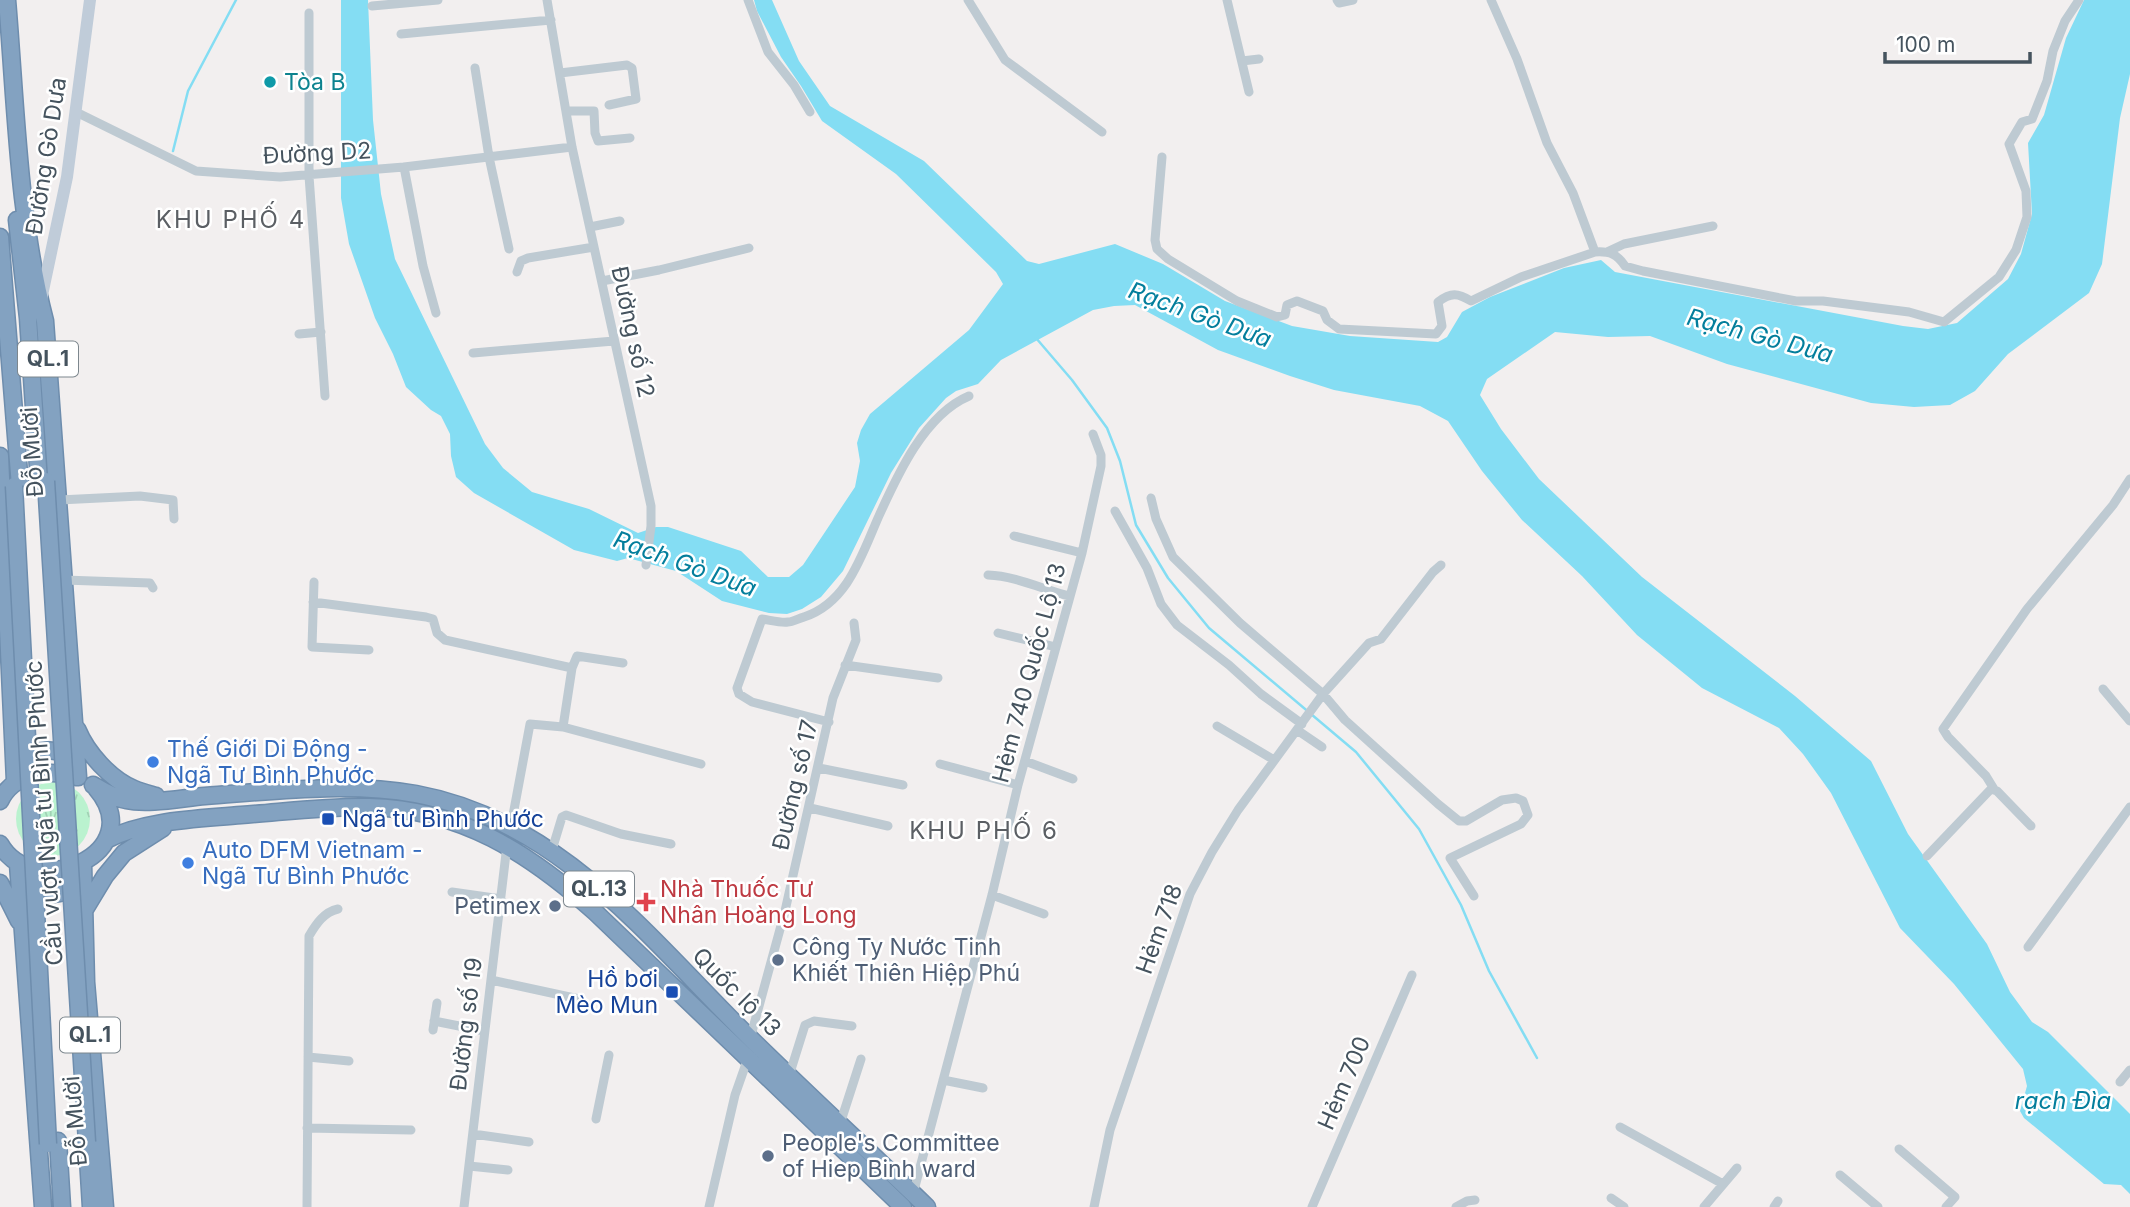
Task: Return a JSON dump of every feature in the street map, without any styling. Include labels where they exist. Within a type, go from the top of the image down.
[{"type":"highway","name":"Đỗ Mười","points":[[7,0],[23,186],[34,278],[45,321],[78,777]]},
{"type":"highway","name":"Đỗ Mười","points":[[0,9],[20,263],[28,315],[43,482]]},
{"type":"highway","name":"Đỗ Mười","points":[[0,237],[17,486]]},
{"type":"highway","points":[[20,263],[34,278]]},
{"type":"highway","name":"Đỗ Mười","points":[[0,456],[12,729],[7,758]]},
{"type":"highway","name":"Cầu vượt Ngã tư Bình Phước","points":[[43,482],[82,1142]]},
{"type":"highway","name":"Cầu vượt Ngã tư Bình Phước","points":[[17,486],[53,1143]]},
{"type":"highway","points":[[73,719],[90,754],[119,780],[135,790],[168,799]]},
{"type":"highway","points":[[1,797],[15,781],[7,758],[53,749],[76,757]]},
{"type":"highway","name":"QL.13","points":[[15,781],[39,774],[56,773],[78,777],[93,785]]},
{"type":"highway","points":[[93,785],[101,794],[109,812],[106,840]]},
{"type":"highway","name":"Quốc lộ 13","points":[[93,785],[128,801],[303,790],[391,791],[448,802],[511,826],[552,850],[582,873],[840,1124],[908,1200],[927,1207]]},
{"type":"highway","name":"QL.13","points":[[83,863],[97,853],[106,840],[129,830],[240,815],[369,807],[420,813],[447,820],[507,845],[551,873],[596,912],[748,1058],[908,1200]]},
{"type":"highway","points":[[84,912],[100,883],[124,853],[171,824]]},
{"type":"highway","points":[[1,847],[18,864],[26,867],[71,868],[83,863]]},
{"type":"highway","name":"Đỗ Mười","points":[[83,863],[88,1011],[105,1207]]},
{"type":"highway","name":"Đỗ Mười","points":[[18,864],[43,1207]]},
{"type":"highway","points":[[21,893],[38,895],[68,892],[83,882]]},
{"type":"highway","points":[[0,883],[23,931]]},
{"type":"highway","name":"Đỗ Mười","points":[[81,1207],[82,1142]]},
{"type":"highway","name":"Đỗ Mười","points":[[82,1142],[91,1207]]},
{"type":"highway","name":"Đỗ Mười","points":[[53,1143],[53,1207]]},
{"type":"highway","name":"Đỗ Mười","points":[[53,1143],[62,1207]]},
{"type":"street","name":"Đường Gò Dưa","points":[[40,302],[67,177],[90,0]]},
{"type":"street","points":[[372,6],[438,0]]},
{"type":"street","points":[[547,0],[572,147]]},
{"type":"street","points":[[748,0],[768,52],[794,85],[810,112]]},
{"type":"street","points":[[968,0],[1005,60],[1102,132]]},
{"type":"street","points":[[1227,0],[1249,92]]},
{"type":"street","points":[[1337,0],[1345,4],[1353,0]]},
{"type":"street","points":[[1490,0],[1517,59],[1547,143],[1573,193],[1595,251]]},
{"type":"street","points":[[1609,251],[1619,257],[1625,266],[1643,271],[1796,301],[1823,301],[1909,312],[1944,322],[1999,276],[2016,250],[2027,217],[2026,191],[2009,144],[2022,122],[2032,120],[2047,81],[2053,51],[2065,21],[2079,0]]},
{"type":"street","points":[[309,13],[309,176],[325,396]]},
{"type":"street","points":[[401,34],[551,20]]},
{"type":"street","points":[[1242,61],[1259,59]]},
{"type":"street","points":[[559,73],[627,65],[632,68],[636,99],[610,105]]},
{"type":"street","points":[[475,68],[489,157],[509,249]]},
{"type":"street","points":[[566,111],[594,111],[598,141],[630,138]]},
{"type":"street","name":"Đường D2","points":[[76,112],[196,171],[280,177],[388,169],[572,147]]},
{"type":"street","name":"Đường số 12","points":[[572,147],[651,506],[646,565]]},
{"type":"street","points":[[1162,157],[1155,240],[1157,249],[1168,259],[1237,301],[1277,317],[1285,315],[1287,305],[1297,301],[1324,311],[1327,320],[1339,329],[1436,334],[1442,326],[1438,302],[1452,293],[1471,300],[1521,277],[1595,251],[1609,251],[1625,244],[1713,226]]},
{"type":"street","points":[[404,167],[423,266],[436,313]]},
{"type":"street","points":[[590,228],[620,221]]},
{"type":"street","points":[[517,271],[521,261],[528,258],[594,247]]},
{"type":"street","points":[[602,281],[750,248]]},
{"type":"street","points":[[28,315],[40,302]]},
{"type":"street","points":[[299,334],[321,332]]},
{"type":"street","points":[[473,353],[614,341]]},
{"type":"street","points":[[829,722],[752,702],[738,694],[737,688],[762,619],[789,622],[827,607],[855,572],[904,466],[924,434],[948,407],[969,396]]},
{"type":"street","name":"Hẻm 740 Quốc Lộ 13","points":[[908,1200],[943,1080],[1024,761],[1082,553],[1097,487],[1101,455],[1093,434]]},
{"type":"street","points":[[2031,826],[1994,789],[1986,776],[1943,729],[2027,609],[2127,491],[2130,479]]},
{"type":"street","points":[[59,500],[140,496],[173,500],[174,519]]},
{"type":"street","points":[[1151,498],[1156,519],[1173,557],[1240,623],[1324,694],[1345,720],[1392,764],[1459,821],[1466,821],[1502,800],[1516,797],[1523,801],[1528,815],[1521,824],[1450,858],[1474,896]]},
{"type":"street","points":[[1115,511],[1147,568],[1161,604],[1177,625],[1229,665],[1322,747]]},
{"type":"street","points":[[1014,536],[1082,553]]},
{"type":"street","name":"Hẻm 718","points":[[1094,1207],[1110,1130],[1191,894],[1232,820],[1324,694],[1369,643],[1381,639],[1441,565]]},
{"type":"street","points":[[988,575],[1008,575],[1036,587],[1069,596]]},
{"type":"street","points":[[64,580],[150,583],[153,588]]},
{"type":"street","points":[[314,582],[312,647],[369,650]]},
{"type":"street","points":[[313,602],[426,617],[433,619],[437,634],[445,640],[572,667]]},
{"type":"street","name":"Đường số 17","points":[[750,1039],[785,911],[833,698],[857,636],[853,623]]},
{"type":"street","points":[[998,633],[1056,647]]},
{"type":"street","points":[[563,727],[572,667],[577,656],[623,663]]},
{"type":"street","points":[[845,666],[937,678]]},
{"type":"street","points":[[2103,689],[2130,721]]},
{"type":"street","points":[[511,826],[530,724],[563,727],[701,764]]},
{"type":"street","points":[[1217,726],[1274,760]]},
{"type":"street","points":[[1024,761],[1073,779]]},
{"type":"street","points":[[940,764],[1018,785]]},
{"type":"street","points":[[819,768],[902,785]]},
{"type":"street","points":[[1927,856],[1988,790],[1994,789]]},
{"type":"street","points":[[2028,947],[2130,807]]},
{"type":"street","points":[[810,808],[888,827]]},
{"type":"street","points":[[552,850],[562,817],[566,815],[621,834],[671,844]]},
{"type":"street","name":"Đường số 19","points":[[464,1207],[507,845]]},
{"type":"street","points":[[452,892],[501,899]]},
{"type":"street","points":[[992,895],[1044,914]]},
{"type":"street","points":[[307,1207],[309,936],[316,923],[330,910],[338,909]]},
{"type":"street","name":"Hẻm 700","points":[[1312,1207],[1412,975]]},
{"type":"street","points":[[491,979],[579,999]]},
{"type":"street","points":[[437,1003],[434,1026],[484,1031]]},
{"type":"street","points":[[789,1076],[805,1026],[814,1021],[852,1026]]},
{"type":"street","points":[[596,1119],[609,1055]]},
{"type":"street","points":[[308,1057],[349,1061]]},
{"type":"street","points":[[709,1207],[735,1096],[748,1058]]},
{"type":"street","points":[[840,1124],[861,1059]]},
{"type":"street","points":[[2120,1082],[2130,1070]]},
{"type":"street","points":[[943,1080],[983,1088]]},
{"type":"street","points":[[1620,1127],[1723,1184]]},
{"type":"street","points":[[307,1128],[411,1130]]},
{"type":"street","points":[[473,1134],[529,1142]]},
{"type":"street","points":[[1899,1149],[1955,1197],[1946,1207]]},
{"type":"street","points":[[469,1166],[508,1170]]},
{"type":"street","points":[[1704,1207],[1737,1168]]},
{"type":"street","points":[[1840,1175],[1878,1207]]},
{"type":"street","points":[[1611,1198],[1624,1207]]},
{"type":"street","points":[[1456,1207],[1475,1200]]},
{"type":"green space","points":[[53,782],[74,788],[84,798],[90,819],[84,840],[74,850],[53,856],[32,850],[22,840],[16,819],[22,798],[32,788]]},
{"type":"water","name":"rạch Đìa","points":[[341,0],[368,0],[373,120],[381,194],[395,259],[485,444],[503,468],[532,492],[589,509],[638,533],[656,527],[668,527],[741,551],[768,577],[789,577],[803,565],[855,487],[860,461],[857,443],[870,414],[969,330],[1003,284],[996,272],[896,174],[822,121],[781,57],[754,0],[772,0],[799,61],[830,106],[924,161],[1027,261],[1039,264],[1115,244],[1163,264],[1225,301],[1292,326],[1350,336],[1438,342],[1447,337],[1462,312],[1490,297],[1564,268],[1601,260],[1615,272],[1903,326],[1928,329],[1957,323],[2008,279],[2021,254],[2032,214],[2028,143],[2044,115],[2066,38],[2084,0],[2130,0],[2130,74],[2120,118],[2102,264],[2089,293],[2008,354],[1975,391],[1950,405],[1914,407],[1871,403],[1727,364],[1650,336],[1608,337],[1555,332],[1487,379],[1480,395],[1501,429],[1539,479],[1642,577],[1795,696],[1871,761],[1908,834],[1987,944],[2010,992],[2032,1022],[2048,1032],[2130,1114],[2130,1194],[2121,1185],[2104,1184],[2024,1118],[2020,1111],[2027,1086],[2023,1069],[1954,984],[1900,928],[1831,793],[1803,754],[1779,728],[1702,688],[1637,635],[1582,576],[1522,520],[1482,471],[1448,421],[1420,406],[1334,390],[1290,376],[1218,350],[1135,305],[1093,310],[1001,360],[978,384],[956,391],[946,398],[919,428],[891,473],[843,571],[821,597],[802,609],[787,614],[769,613],[722,601],[676,571],[628,558],[617,561],[574,550],[474,493],[456,477],[450,434],[441,416],[406,387],[375,318],[349,244],[341,198]]},
{"type":"waterway","name":"Rạch Gò Dưa","points":[[173,151],[188,91],[236,0]]},
{"type":"waterway","points":[[1036,338],[1072,380],[1107,428],[1120,461],[1136,525],[1168,578],[1209,628],[1356,752],[1419,829],[1461,905],[1489,971],[1537,1058]]},
{"type":"place","name":"Tòa B","points":[[270,82]]},
{"type":"place","name":"Thế Giới Di Động - Ngã Tư Bình Phước","points":[[153,762]]},
{"type":"place","name":"Ngã tư Bình Phước","points":[[328,819]]},
{"type":"place","name":"Auto DFM Vietnam - Ngã Tư Bình Phước","points":[[188,863]]},
{"type":"place","name":"Nhà Thuốc Tư Nhân Hoàng Long","points":[[646,902]]},
{"type":"place","name":"Petimex","points":[[555,906]]},
{"type":"place","name":"Công Ty Nước Tinh Khiết Thiên Hiệp Phú","points":[[778,960]]},
{"type":"place","name":"Hồ bơi Mèo Mun","points":[[672,992]]},
{"type":"place","name":"People's Committee of Hiep Binh ward","points":[[768,1156]]},
{"type":"district","name":"KHU PHỐ 4","points":[[231,220]]},
{"type":"district","name":"KHU PHỐ 6","points":[[984,831]]}]
